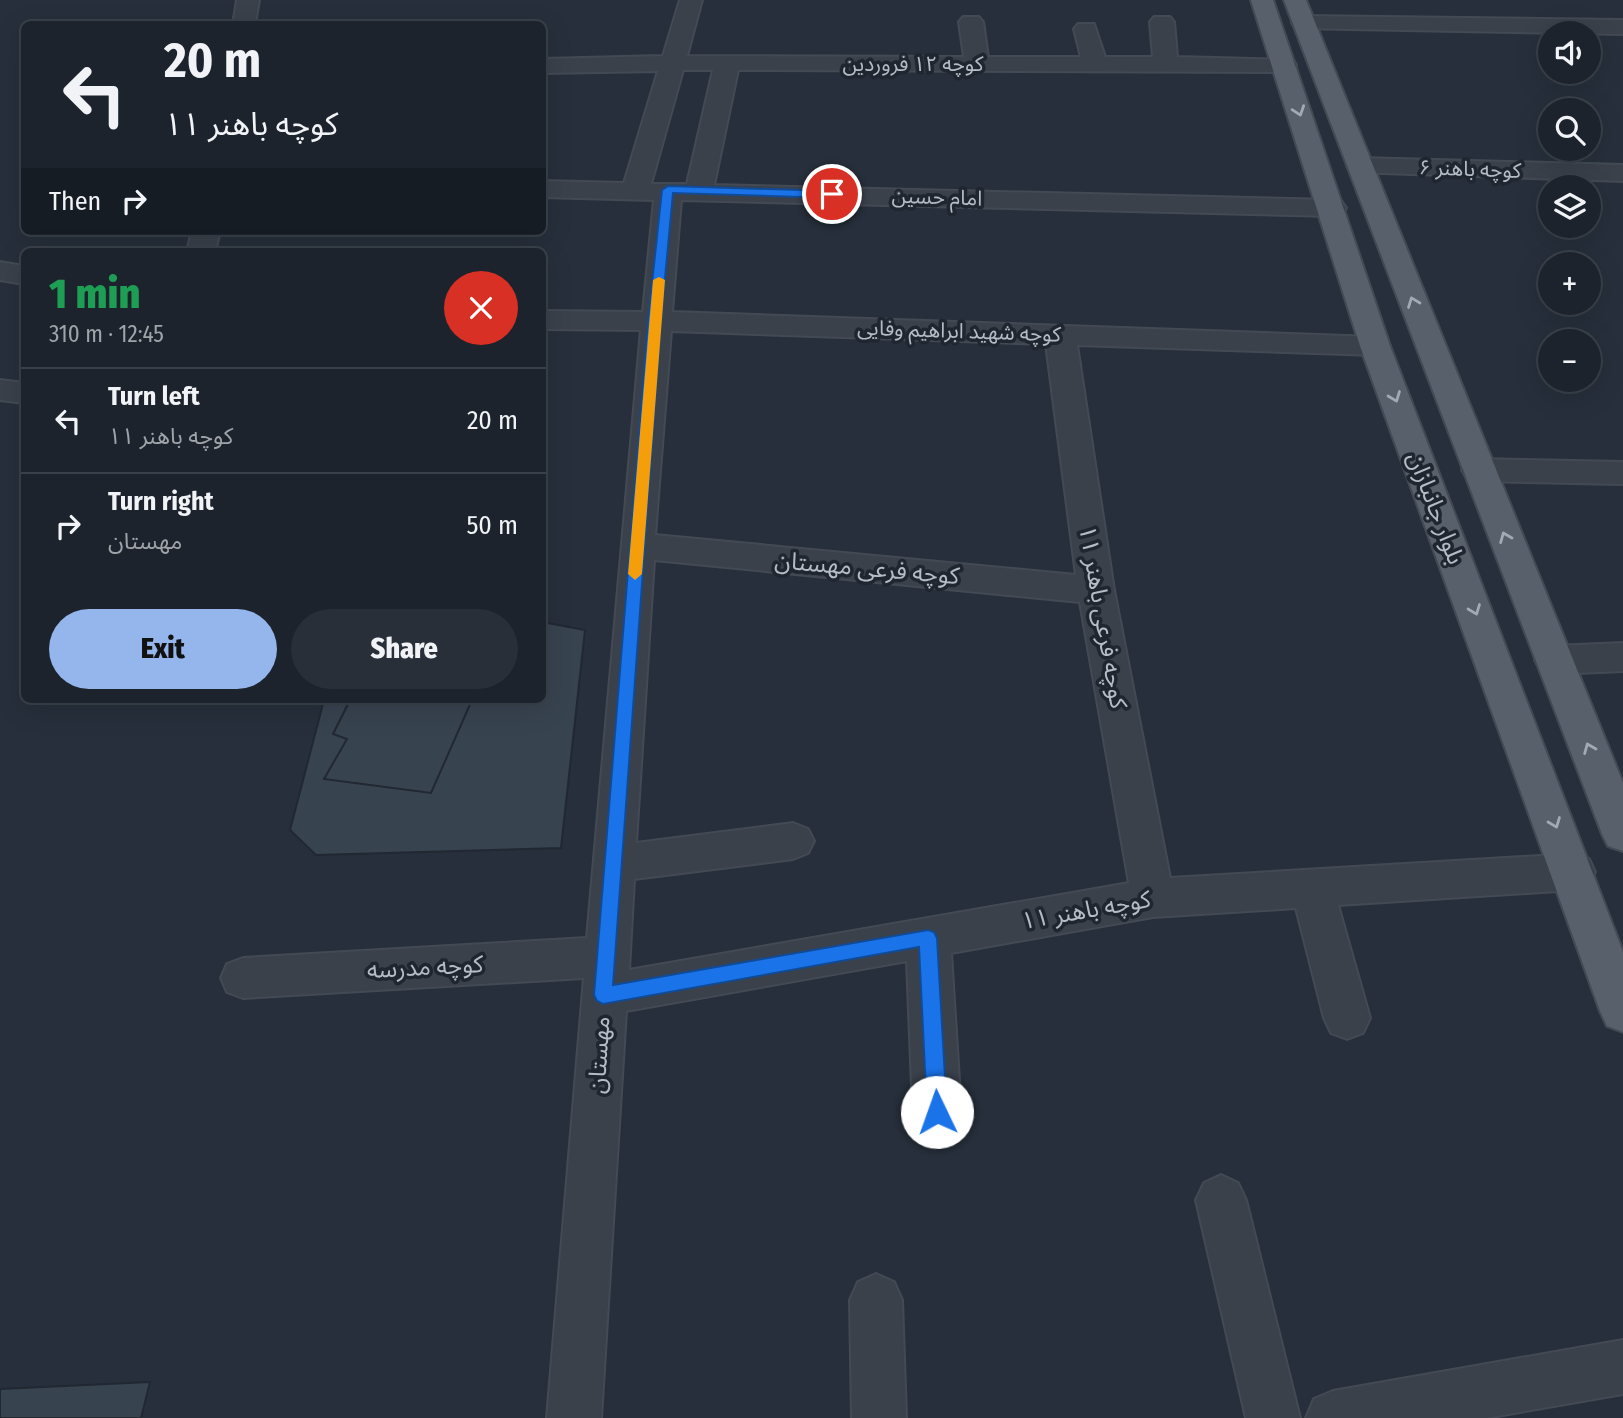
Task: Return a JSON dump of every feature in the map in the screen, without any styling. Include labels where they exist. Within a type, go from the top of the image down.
[{"type":"main road","name":"بلوار جانبازان","points":[[1262,0],[1375,346],[1574,872],[1623,1011]]},
{"type":"main road","points":[[1300,11],[1623,834]]},
{"type":"street","points":[[244,21],[248,0]]},
{"type":"street","points":[[668,190],[673,63],[691,0]]},
{"type":"street","points":[[1472,0],[1489,25]]},
{"type":"street","points":[[1300,11],[1489,25],[1623,27]]},
{"type":"street","points":[[971,22],[977,64]]},
{"type":"street","points":[[1162,22],[1166,65]]},
{"type":"street","points":[[1086,29],[1095,65]]},
{"type":"street","name":"کوچه ۱۲ فروردین","points":[[546,66],[673,63],[1284,65]]},
{"type":"street","points":[[668,190],[727,64]]},
{"type":"street","name":"کوچه باهنر ۶","points":[[1360,166],[1623,173]]},
{"type":"street","name":"امام حسین","points":[[546,189],[1332,208]]},
{"type":"street","name":"مهستان","points":[[574,1418],[654,321],[668,190]]},
{"type":"street","points":[[0,271],[21,274]]},
{"type":"street","name":"کوچه شهید ابراهیم وفایی","points":[[546,320],[654,321],[1375,346]]},
{"type":"street","name":"کوچه فرعی باهنر ۱۱","points":[[1060,334],[1096,590],[1153,898]]},
{"type":"street","points":[[0,390],[21,393]]},
{"type":"street","points":[[1479,470],[1623,473]]},
{"type":"street","name":"کوچه فرعی مهستان","points":[[637,546],[1096,590]]},
{"type":"street","points":[[1554,660],[1623,657]]},
{"type":"street","points":[[613,864],[793,841]]},
{"type":"street","name":"کوچه باهنر ۱۱","points":[[605,976],[928,938],[1153,898],[1574,872]]},
{"type":"street","points":[[1312,888],[1347,1018]]},
{"type":"street","points":[[928,938],[937,1112]]},
{"type":"street","name":"کوچه مدرسه","points":[[243,978],[605,976]]},
{"type":"street","points":[[1221,1200],[1273,1418]]},
{"type":"street","points":[[876,1300],[879,1418]]},
{"type":"street","points":[[1333,1418],[1623,1367]]},
{"type":"building","points":[[546,623],[585,630],[561,848],[316,855],[290,830],[323,703],[546,703]]},
{"type":"building","points":[[348,703],[471,703],[431,793],[324,779],[347,739],[333,734]]},
{"type":"building","points":[[150,1382],[141,1418],[0,1418],[0,1389]]},
{"type":"slow traffic","points":[[635,574],[659,280]]},
{"type":"route","points":[[832,194],[668,190],[654,321],[603,995],[928,938],[937,1112]]}]
